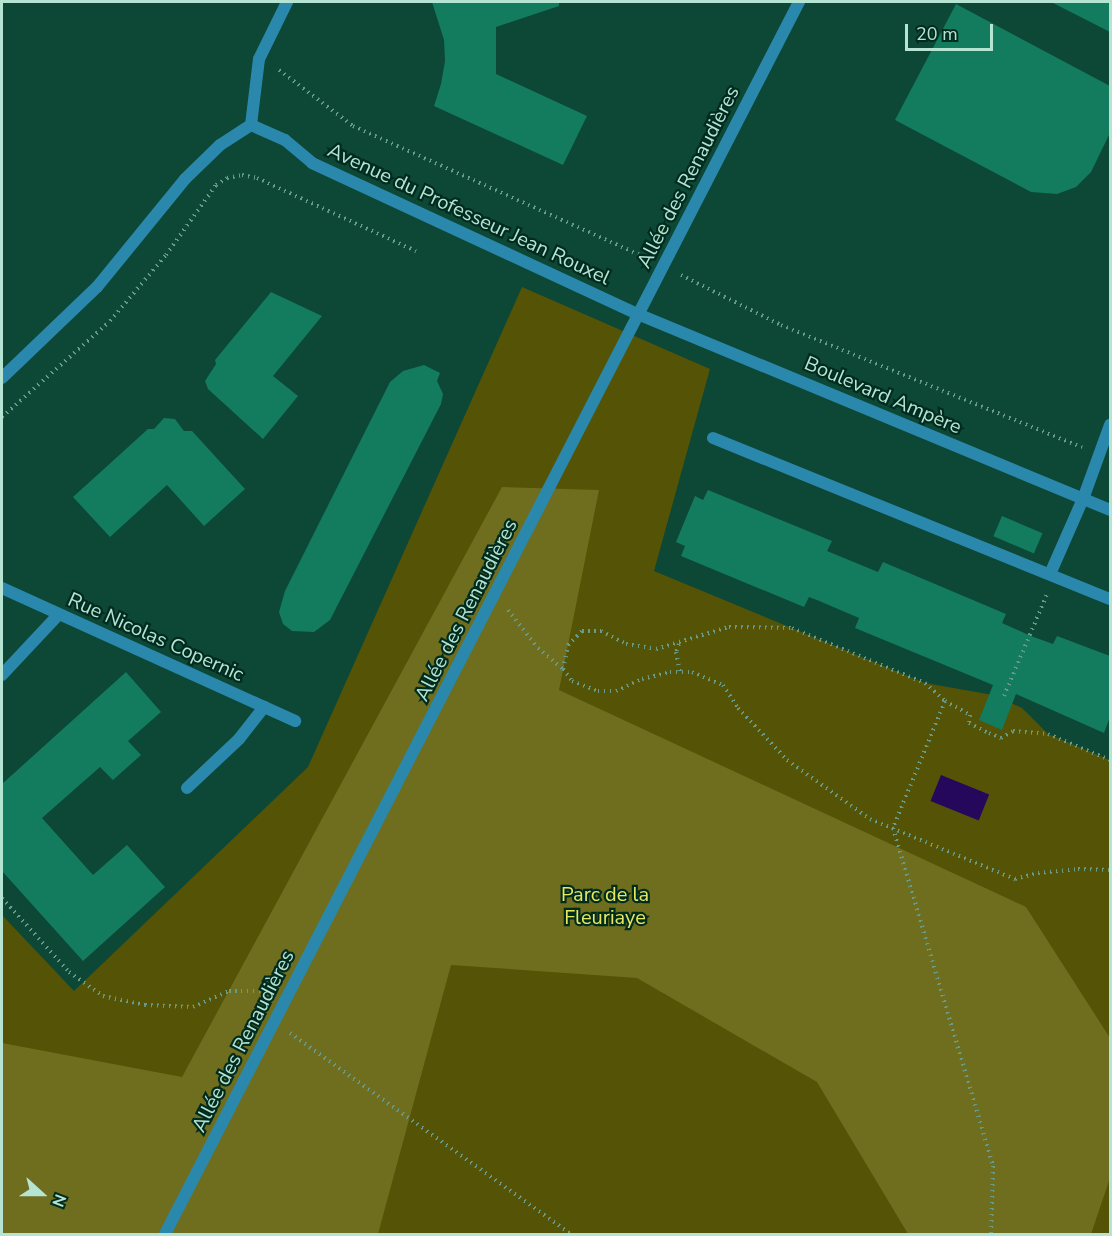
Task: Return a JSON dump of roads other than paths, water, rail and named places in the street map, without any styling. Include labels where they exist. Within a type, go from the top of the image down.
[{"type":"street","points":[[2,378],[97,287],[185,179],[220,145],[251,125],[259,59],[287,2]]},
{"type":"street","name":"Allée des Renaudières","points":[[165,1234],[496,595],[799,2]]},
{"type":"street","name":"Avenue du Professeur Jean Rouxel","points":[[251,125],[285,140],[312,163],[640,315]]},
{"type":"street","name":"Boulevard Ampère","points":[[640,315],[1110,510]]},
{"type":"street","points":[[1052,575],[1110,425]]},
{"type":"street","points":[[713,438],[1110,599]]},
{"type":"street","name":"Rue Nicolas Copernic","points":[[2,588],[295,721]]},
{"type":"street","points":[[2,675],[59,614]]},
{"type":"street","points":[[187,788],[239,739],[264,707]]},
{"type":"park label","name":"Parc de la Fleuriaye","points":[[605,906]]}]
